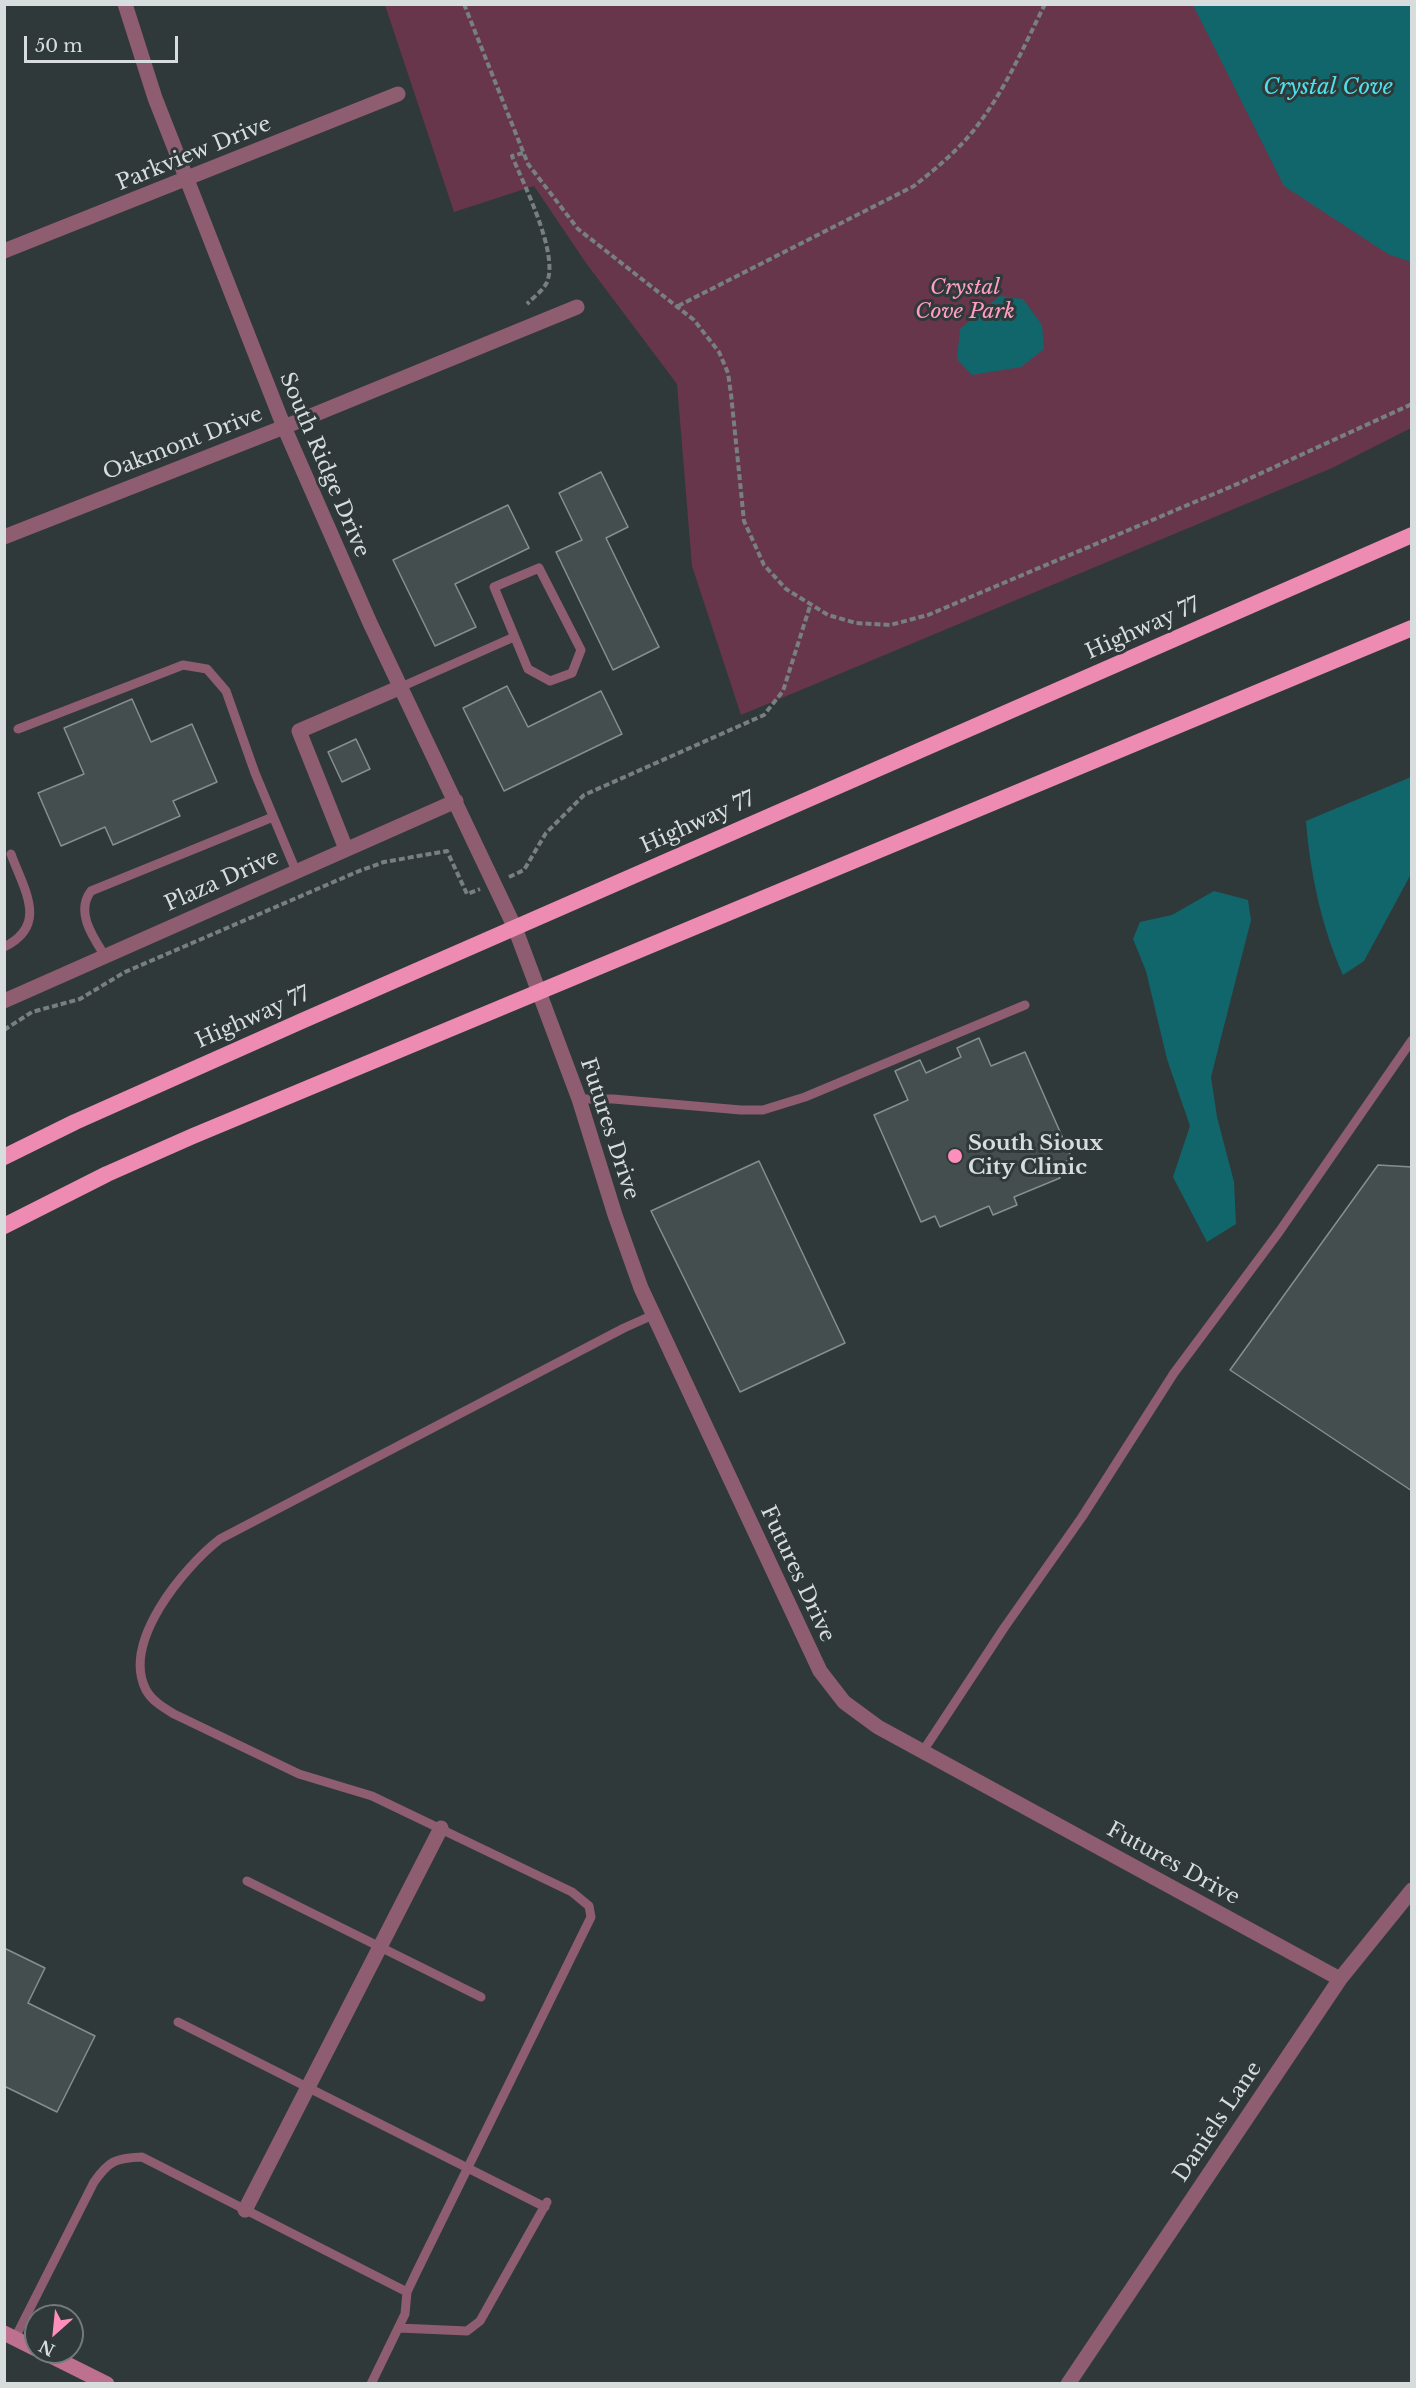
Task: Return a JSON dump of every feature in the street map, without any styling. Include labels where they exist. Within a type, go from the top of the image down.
[{"type":"highway","name":"Highway 77","points":[[4,1157],[75,1122],[1412,535]]},
{"type":"highway","points":[[4,1226],[86,1184],[193,1136],[1412,628]]},
{"type":"main road","points":[[10,2336],[24,2343]]},
{"type":"main road","points":[[67,2364],[107,2384]]},
{"type":"street","name":"South Ridge Drive","points":[[125,4],[155,98],[284,427],[351,584],[515,928]]},
{"type":"street","name":"Parkview Drive","points":[[4,251],[188,180],[398,94]]},
{"type":"street","name":"Oakmont Drive","points":[[4,537],[284,427],[577,307]]},
{"type":"street","points":[[346,849],[299,731],[400,687]]},
{"type":"street","name":"Plaza Drive","points":[[4,1001],[456,801]]},
{"type":"street","name":"Futures Drive","points":[[515,928],[579,1099],[623,1241],[652,1316],[820,1671],[850,1707],[878,1727],[1340,1979]]},
{"type":"street","points":[[245,2210],[441,1828]]},
{"type":"street","name":"Daniels Lane","points":[[1068,2384],[1340,1979],[1412,1890]]},
{"type":"lane","points":[[538,568],[581,650],[572,673],[550,681],[528,669],[514,637],[494,587],[538,568]]},
{"type":"lane","points":[[400,687],[514,637]]},
{"type":"lane","points":[[18,729],[183,665],[207,669],[226,691],[296,872]]},
{"type":"lane","points":[[105,956],[86,926],[86,898],[91,891],[273,817]]},
{"type":"lane","points":[[4,947],[23,935],[30,923],[30,905],[11,854]]},
{"type":"lane","points":[[579,1099],[614,1099],[763,1110],[806,1097],[1025,1005]]},
{"type":"lane","points":[[923,1752],[1004,1628],[1082,1517],[1174,1372],[1279,1232],[1412,1040]]},
{"type":"lane","points":[[371,2384],[405,2314],[407,2292],[591,1917],[590,1906],[572,1892],[372,1796],[299,1774],[174,1714],[156,1703],[147,1692],[142,1680],[140,1654],[149,1628],[186,1571],[220,1539],[614,1333],[652,1316]]},
{"type":"lane","points":[[247,1881],[481,1997]]},
{"type":"lane","points":[[178,2022],[467,2168],[546,2204],[480,2321],[467,2331],[399,2328]]},
{"type":"lane","points":[[10,2336],[94,2182],[107,2164],[123,2158],[142,2157],[407,2292]]},
{"type":"path","points":[[464,4],[528,164],[578,229],[678,306],[709,336],[728,373],[738,442],[744,521],[764,565],[786,589],[810,606],[828,615],[856,623],[890,625],[928,615],[1242,482],[1412,404]]},
{"type":"path","points":[[678,306],[904,191],[947,160],[980,123],[1003,87],[1045,4]]},
{"type":"path","points":[[523,153],[512,156],[544,232],[549,272],[547,283],[527,304]]},
{"type":"path","points":[[4,1030],[32,1012],[80,999],[125,972],[358,871],[384,862],[447,851],[467,894],[524,870],[546,833],[584,795],[764,715],[783,691],[810,606]]},
{"type":"green space","name":"Crystal Cove Park","points":[[385,5],[1411,5],[1411,428],[1332,468],[741,715],[692,566],[677,384],[586,263],[534,186],[454,212]]},
{"type":"water","name":"Crystal Cove","points":[[1193,5],[1411,5],[1411,262],[1388,254],[1284,186]]},
{"type":"water","points":[[1000,296],[1023,299],[1042,325],[1044,349],[1021,367],[972,375],[957,359],[960,329]]},
{"type":"water","points":[[1411,777],[1411,874],[1364,961],[1343,975],[1318,900],[1306,821]]},
{"type":"water","points":[[1214,891],[1248,900],[1251,920],[1211,1077],[1217,1117],[1234,1182],[1236,1224],[1207,1242],[1173,1177],[1190,1126],[1167,1059],[1146,971],[1133,939],[1140,922],[1172,915]]},
{"type":"building","points":[[601,472],[628,527],[606,538],[659,647],[613,670],[556,552],[582,540],[559,493]]},
{"type":"building","points":[[508,505],[529,548],[455,584],[476,627],[435,646],[393,560]]},
{"type":"building","points":[[507,686],[528,727],[601,691],[622,734],[504,791],[463,708]]},
{"type":"building","points":[[132,699],[151,742],[192,724],[217,782],[173,801],[180,816],[113,845],[105,827],[61,846],[38,793],[84,774],[64,728]]},
{"type":"building","points":[[356,739],[370,769],[342,782],[328,752]]},
{"type":"building","points":[[979,1038],[991,1066],[1025,1052],[1072,1159],[1055,1166],[1060,1178],[1014,1197],[1017,1205],[993,1215],[989,1206],[940,1227],[935,1216],[921,1222],[874,1115],[908,1100],[895,1071],[920,1060],[926,1073],[961,1057],[957,1048]]},
{"type":"building","points":[[759,1161],[845,1343],[740,1392],[651,1211]]},
{"type":"building","points":[[1378,1165],[1412,1167],[1412,1491],[1230,1370]]},
{"type":"building","points":[[4,1948],[45,1968],[28,2003],[95,2036],[57,2112],[4,2086]]},
{"type":"place","name":"South Sioux City Clinic","points":[[955,1156]]}]
